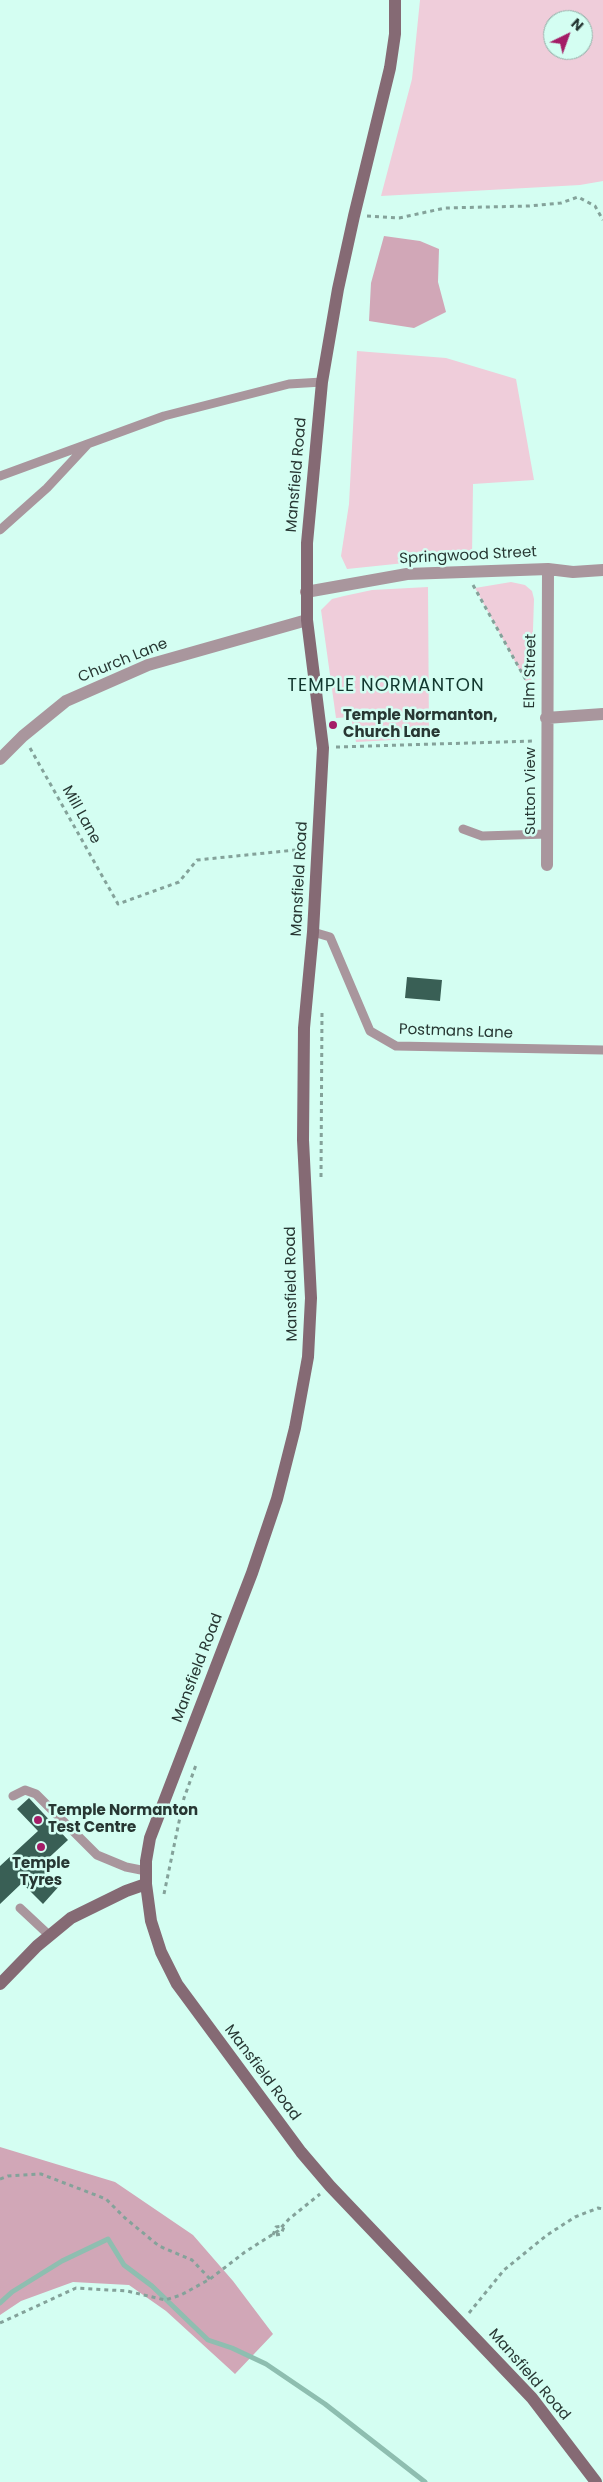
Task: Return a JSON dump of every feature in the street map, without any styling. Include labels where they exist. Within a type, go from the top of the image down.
[{"type":"main road","name":"Mansfield Road","points":[[395,0],[395,34],[390,68],[338,289],[322,382],[307,543],[307,620],[323,748],[313,932],[304,1028],[303,1140],[311,1298],[308,1357],[295,1428],[277,1499],[252,1573],[150,1838],[146,1884],[151,1921],[161,1952],[177,1984],[301,2152],[330,2186],[532,2398],[596,2482]]},
{"type":"main road","points":[[0,1984],[71,1918],[126,1891],[146,1884]]},
{"type":"street","name":"Springwood Street","points":[[306,592],[407,574],[548,569],[574,572],[603,570]]},
{"type":"street","name":"Elm Street","points":[[548,569],[546,718],[603,714]]},
{"type":"street","name":"Church Lane","points":[[0,760],[23,736],[66,702],[148,665],[307,620]]},
{"type":"street","name":"Sutton View","points":[[546,718],[547,865]]},
{"type":"lane","points":[[0,476],[164,416],[289,384],[322,382]]},
{"type":"lane","points":[[0,530],[47,488],[90,442]]},
{"type":"lane","points":[[463,829],[482,836],[547,834]]},
{"type":"lane","name":"Postmans Lane","points":[[313,932],[330,937],[370,1031],[396,1046],[603,1050]]},
{"type":"lane","points":[[13,1796],[25,1790],[36,1794],[97,1855],[126,1867],[146,1871]]},
{"type":"lane","points":[[20,1908],[50,1936]]},
{"type":"path","points":[[354,216],[400,218],[445,208],[529,206],[561,203],[578,197],[595,206],[603,220]]},
{"type":"path","points":[[466,572],[546,718]]},
{"type":"path","name":"Mill Lane","points":[[23,736],[118,904],[179,882],[197,860],[294,851],[318,846]]},
{"type":"path","points":[[323,748],[547,740]]},
{"type":"path","points":[[322,1004],[322,1186]]},
{"type":"path","points":[[165,1901],[164,1891],[184,1798],[198,1760]]},
{"type":"path","points":[[0,2179],[16,2175],[41,2174],[106,2199],[125,2218],[160,2246],[192,2260],[210,2279]]},
{"type":"path","points":[[0,2323],[76,2288],[127,2291],[165,2300],[181,2296],[210,2279],[246,2252],[272,2236],[282,2234],[284,2226],[289,2219],[330,2186]]},
{"type":"path","points":[[460,2323],[504,2270],[547,2235],[575,2217],[603,2205]]},
{"type":"path","points":[[598,2208],[603,2209]]},
{"type":"path","points":[[272,2236],[276,2227],[284,2226]]},
{"type":"shaded area","points":[[420,0],[603,0],[603,181],[580,185],[381,196],[412,79]]},
{"type":"shaded area","points":[[384,236],[420,241],[439,249],[438,282],[446,312],[414,328],[369,321],[371,283]]},
{"type":"shaded area","points":[[357,351],[446,358],[516,379],[534,480],[473,484],[472,556],[347,569],[341,556],[349,504]]},
{"type":"shaded area","points":[[511,582],[525,585],[532,591],[534,599],[531,691],[475,588]]},
{"type":"shaded area","points":[[428,587],[429,738],[356,742],[351,717],[336,718],[321,610],[332,599],[344,596],[372,590]]},
{"type":"shaded area","points":[[0,2147],[115,2182],[193,2235],[233,2281],[273,2334],[235,2374],[166,2311],[129,2285],[73,2282],[21,2301],[0,2315]]},
{"type":"building","points":[[407,977],[442,980],[440,1001],[405,998]]},
{"type":"building","points":[[29,1798],[68,1840],[41,1865],[61,1884],[43,1904],[22,1883],[0,1904],[0,1866],[38,1831],[17,1809]]},
{"type":"waterway","points":[[0,2303],[12,2292],[62,2261],[108,2239],[124,2265],[152,2286],[208,2340],[232,2348],[266,2364],[325,2404],[425,2482]]},
{"type":"place","name":"Temple Normanton, Church Lane","points":[[333,725]]},
{"type":"place","name":"Temple Normanton Test Centre","points":[[38,1820]]},
{"type":"place","name":"Temple Tyres","points":[[41,1847]]},
{"type":"district","name":"TEMPLE NORMANTON","points":[[386,686]]}]
